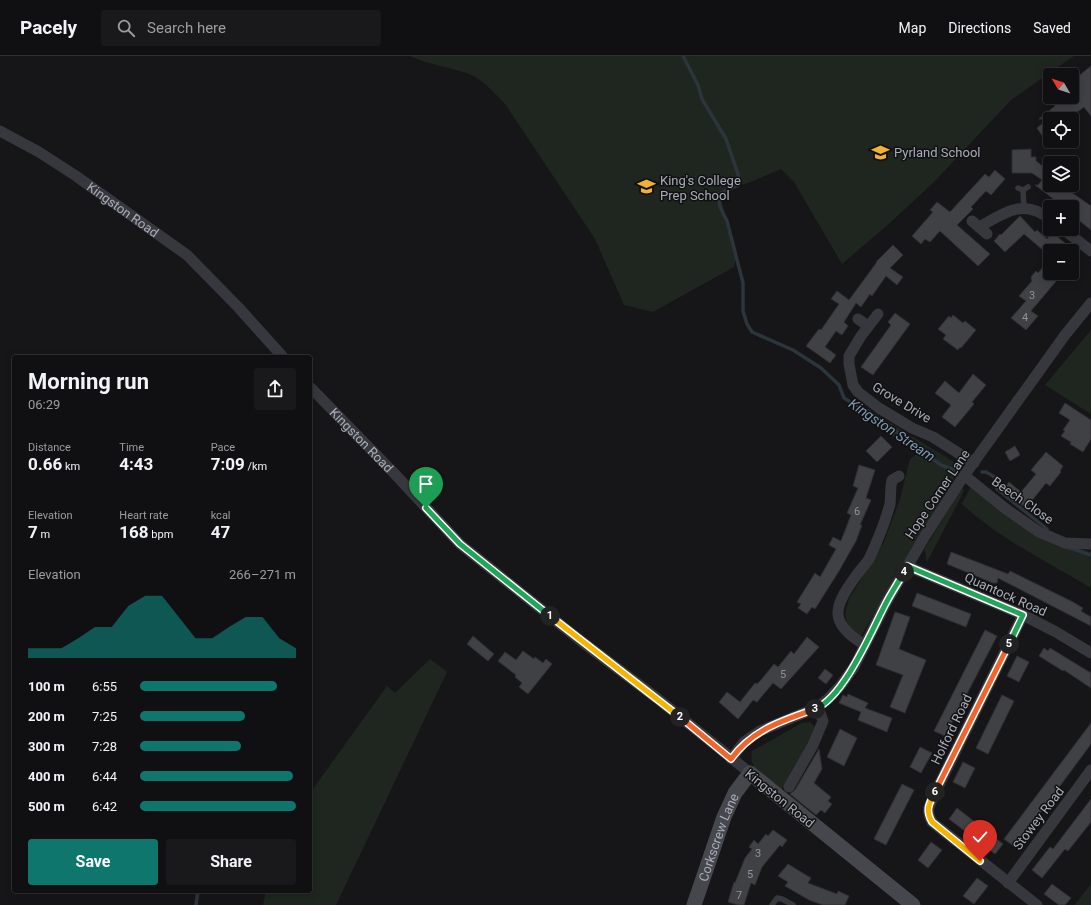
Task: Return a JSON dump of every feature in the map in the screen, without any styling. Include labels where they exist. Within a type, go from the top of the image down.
[{"type":"street","name":"Kingston Road","points":[[0,131],[39,152],[76,176],[187,255],[281,355]]},
{"type":"street","points":[[979,227],[1010,211],[1024,208],[1031,209],[1043,215]]},
{"type":"street","points":[[1072,236],[1091,251]]},
{"type":"street","name":"Hope Corner Lane","points":[[731,759],[744,742],[760,731],[818,707],[841,685],[854,667],[886,603],[925,536],[974,463],[1065,335],[1091,303]]},
{"type":"street","name":"Grove Drive","points":[[878,314],[854,346],[849,356],[850,375],[853,385],[858,392],[879,408],[912,428],[933,436],[974,463]]},
{"type":"street","points":[[858,319],[868,326]]},
{"type":"street","name":"Kingston Road","points":[[312,389],[393,472],[460,544],[568,631],[658,699],[913,905]]},
{"type":"street","name":"Beech Close","points":[[965,476],[1006,509],[1039,532],[1065,542],[1091,544]]},
{"type":"street","points":[[865,645],[848,633],[840,622],[838,610],[839,602],[868,560],[877,541],[890,502],[892,477]]},
{"type":"street","name":"Quantock Road","points":[[907,566],[1023,615],[1056,632],[1091,653]]},
{"type":"street","name":"Holford Road","points":[[1023,615],[928,807],[928,814],[932,822],[1037,905]]},
{"type":"street","points":[[789,787],[813,745],[823,721],[818,707]]},
{"type":"street","name":"Stowey Road","points":[[1008,883],[1091,770]]},
{"type":"street","name":"Corkscrew Lane","points":[[694,905],[724,818],[735,793],[750,774]]},
{"type":"lane","points":[[1023,188],[1024,208]]},
{"type":"lane","points":[[772,905],[777,898],[793,905]]},
{"type":"shaded area","name":"King's College Prep School","points":[[410,56],[1074,56],[1057,68],[1043,68],[1043,78],[1011,100],[935,181],[891,222],[842,264],[794,182],[781,169],[748,183],[719,191],[736,256],[734,267],[653,312],[624,305],[595,239],[505,104],[488,87],[474,76],[425,62]]},
{"type":"shaded area","points":[[1091,330],[1091,414],[1045,385]]},
{"type":"shaded area","points":[[869,410],[959,465],[956,475],[861,636],[851,629],[846,620],[845,614],[849,599],[884,542],[900,499],[910,459],[917,454],[914,450],[879,428],[865,416]]},
{"type":"shaded area","points":[[972,484],[1042,538],[1091,552],[1091,588],[1007,539],[976,517],[962,504]]},
{"type":"shaded area","points":[[962,488],[964,490],[961,497],[927,562],[924,550]]},
{"type":"shaded area","points":[[430,659],[447,672],[336,905],[263,905],[266,893],[312,893],[312,790],[387,686],[395,693]]},
{"type":"shaded area","points":[[810,722],[816,730],[781,791],[765,779],[756,769],[751,758],[752,751],[802,723]]},
{"type":"shaded area","points":[[1091,884],[1091,905],[1075,905],[1076,903]]},
{"type":"building","points":[[1091,66],[1091,116],[1084,107],[1077,112],[1048,112],[1055,106],[1054,104],[1079,104],[1079,75]]},
{"type":"building","points":[[1043,123],[1043,137],[1037,128]]},
{"type":"building","points":[[1031,149],[1031,157],[1036,157],[1036,161],[1043,166],[1043,191],[1035,185],[1038,185],[1042,180],[1032,173],[1012,173],[1012,150]]},
{"type":"building","points":[[995,170],[1005,179],[991,195],[986,191],[971,207],[973,209],[957,225],[990,254],[978,266],[940,231],[930,242],[925,239],[921,244],[912,236],[933,212],[930,210],[937,202],[950,212],[985,174],[989,177]]},
{"type":"building","points":[[1044,192],[1071,192],[1091,206],[1091,230],[1079,221],[1079,200],[1055,200]]},
{"type":"building","points":[[1020,216],[1035,232],[1037,230],[1047,239],[1050,236],[1057,236],[1066,244],[1043,244],[1043,250],[1024,234],[1005,252],[994,241],[1000,234],[1001,235]]},
{"type":"building","points":[[893,245],[903,255],[890,268],[903,277],[897,285],[886,276],[872,296],[870,294],[861,307],[856,303],[844,322],[848,326],[842,335],[836,331],[825,347],[836,355],[830,363],[806,346],[819,329],[821,330],[839,304],[831,299],[837,291],[849,300],[876,262]]},
{"type":"building","points":[[1043,267],[1043,280],[1057,280],[1031,311],[1038,316],[1026,330],[1011,318],[1026,301],[1019,296],[1032,281],[1031,277],[1036,271],[1038,273]]},
{"type":"building","points":[[895,313],[910,324],[873,375],[861,367],[891,325],[888,322]]},
{"type":"building","points":[[953,315],[963,323],[965,321],[976,330],[958,350],[943,339],[946,335],[938,329],[949,316],[951,318]]},
{"type":"building","points":[[973,374],[986,385],[972,402],[974,404],[955,427],[942,417],[951,405],[935,393],[945,381],[959,393]]},
{"type":"building","points":[[1065,403],[1091,420],[1091,439],[1083,452],[1061,436],[1070,420],[1059,413]]},
{"type":"building","points":[[881,436],[892,447],[877,462],[866,451]]},
{"type":"building","points":[[1015,446],[1020,455],[1010,461],[1005,452]]},
{"type":"building","points":[[1046,452],[1063,466],[1060,471],[1061,472],[1050,486],[1046,483],[1026,508],[1015,500],[1014,502],[1002,492],[1009,482],[1021,492],[1036,474],[1031,470]]},
{"type":"building","points":[[859,465],[875,470],[866,498],[871,500],[860,525],[862,525],[856,541],[815,609],[812,607],[807,614],[798,608],[801,604],[797,602],[815,573],[820,577],[836,549],[829,545],[833,537],[841,541],[851,515],[847,513],[858,488],[853,486]]},
{"type":"building","points":[[951,552],[1008,574],[1010,571],[1073,602],[1083,608],[1081,611],[1091,617],[1091,626],[998,578],[997,583],[993,583],[947,564]]},
{"type":"building","points":[[917,593],[971,614],[966,627],[912,606]]},
{"type":"building","points":[[895,612],[910,617],[899,649],[926,660],[905,713],[890,707],[903,675],[876,665]]},
{"type":"building","points":[[985,630],[997,636],[945,736],[934,731]]},
{"type":"building","points":[[473,636],[494,654],[488,661],[467,644]]},
{"type":"building","points":[[807,637],[819,647],[781,689],[773,683],[757,702],[753,700],[738,719],[719,702],[727,692],[740,702],[755,683],[757,684],[761,680],[774,664],[778,667],[791,651],[794,654]]},
{"type":"building","points":[[1044,648],[1048,651],[1050,648],[1091,673],[1091,688],[1039,656]]},
{"type":"building","points":[[523,651],[534,659],[535,657],[543,663],[546,659],[552,664],[528,694],[519,687],[522,683],[515,677],[516,675],[498,661],[505,652],[516,660]]},
{"type":"building","points":[[1017,656],[1029,662],[1019,682],[1007,676]]},
{"type":"building","points":[[825,669],[833,675],[826,684],[818,678]]},
{"type":"building","points":[[848,694],[868,703],[865,708],[892,718],[887,732],[858,720],[861,712],[839,703],[843,695],[847,697]]},
{"type":"building","points":[[1002,695],[1014,701],[988,754],[976,748]]},
{"type":"building","points":[[1091,723],[1091,744],[1015,847],[1004,839]]},
{"type":"building","points":[[840,729],[857,738],[844,766],[827,757]]},
{"type":"building","points":[[920,747],[932,753],[921,773],[910,767]]},
{"type":"building","points":[[819,749],[822,769],[814,783],[831,797],[828,801],[832,804],[825,813],[821,810],[816,815],[790,794],[795,790]]},
{"type":"building","points":[[963,762],[975,768],[965,788],[953,782]]},
{"type":"building","points":[[902,784],[914,790],[886,845],[874,839]]},
{"type":"building","points":[[1091,799],[1091,822],[1068,851],[1065,849],[1042,878],[1032,870],[1050,847],[1053,849]]},
{"type":"building","points":[[957,808],[1003,844],[995,854],[949,819]]},
{"type":"building","points":[[773,830],[787,840],[782,847],[780,845],[762,867],[755,885],[751,883],[744,905],[728,902],[734,882],[735,883],[745,858],[752,849],[749,847],[754,840],[758,844],[766,834],[768,836]]},
{"type":"building","points":[[931,842],[942,850],[928,868],[918,860]]},
{"type":"building","points":[[788,864],[811,878],[808,883],[837,894],[838,891],[849,896],[845,905],[823,905],[809,900],[785,886],[788,882],[778,876]]},
{"type":"building","points":[[977,878],[988,886],[974,904],[963,896]]},
{"type":"building","points":[[1052,884],[1071,898],[1065,905],[1059,905],[1044,894]]},
{"type":"waterway","name":"Kingston Stream","points":[[683,56],[698,85],[702,99],[726,139],[738,174],[739,185],[718,194],[720,207],[727,221],[743,283],[743,311],[747,324],[752,332],[793,350],[821,368],[839,385],[844,398],[868,411],[941,465],[954,470]]},
{"type":"waterway","name":"Kingston Stream","points":[[982,472],[986,472],[998,479],[997,489],[1047,529]]},
{"type":"waterway","name":"Kingston Stream","points":[[1067,547],[1091,555]]},
{"type":"waterway","points":[[196,905],[198,893]]},
{"type":"place","name":"Pyrland School","points":[[881,152]]},
{"type":"place","name":"King's College Prep School","points":[[647,187]]},
{"type":"route","points":[[426,508],[460,544],[581,641],[658,699],[731,759],[744,742],[760,731],[818,707],[841,685],[854,667],[886,603],[907,566],[911,569],[983,597],[1023,615],[928,807],[928,814],[932,822],[980,861]]}]
